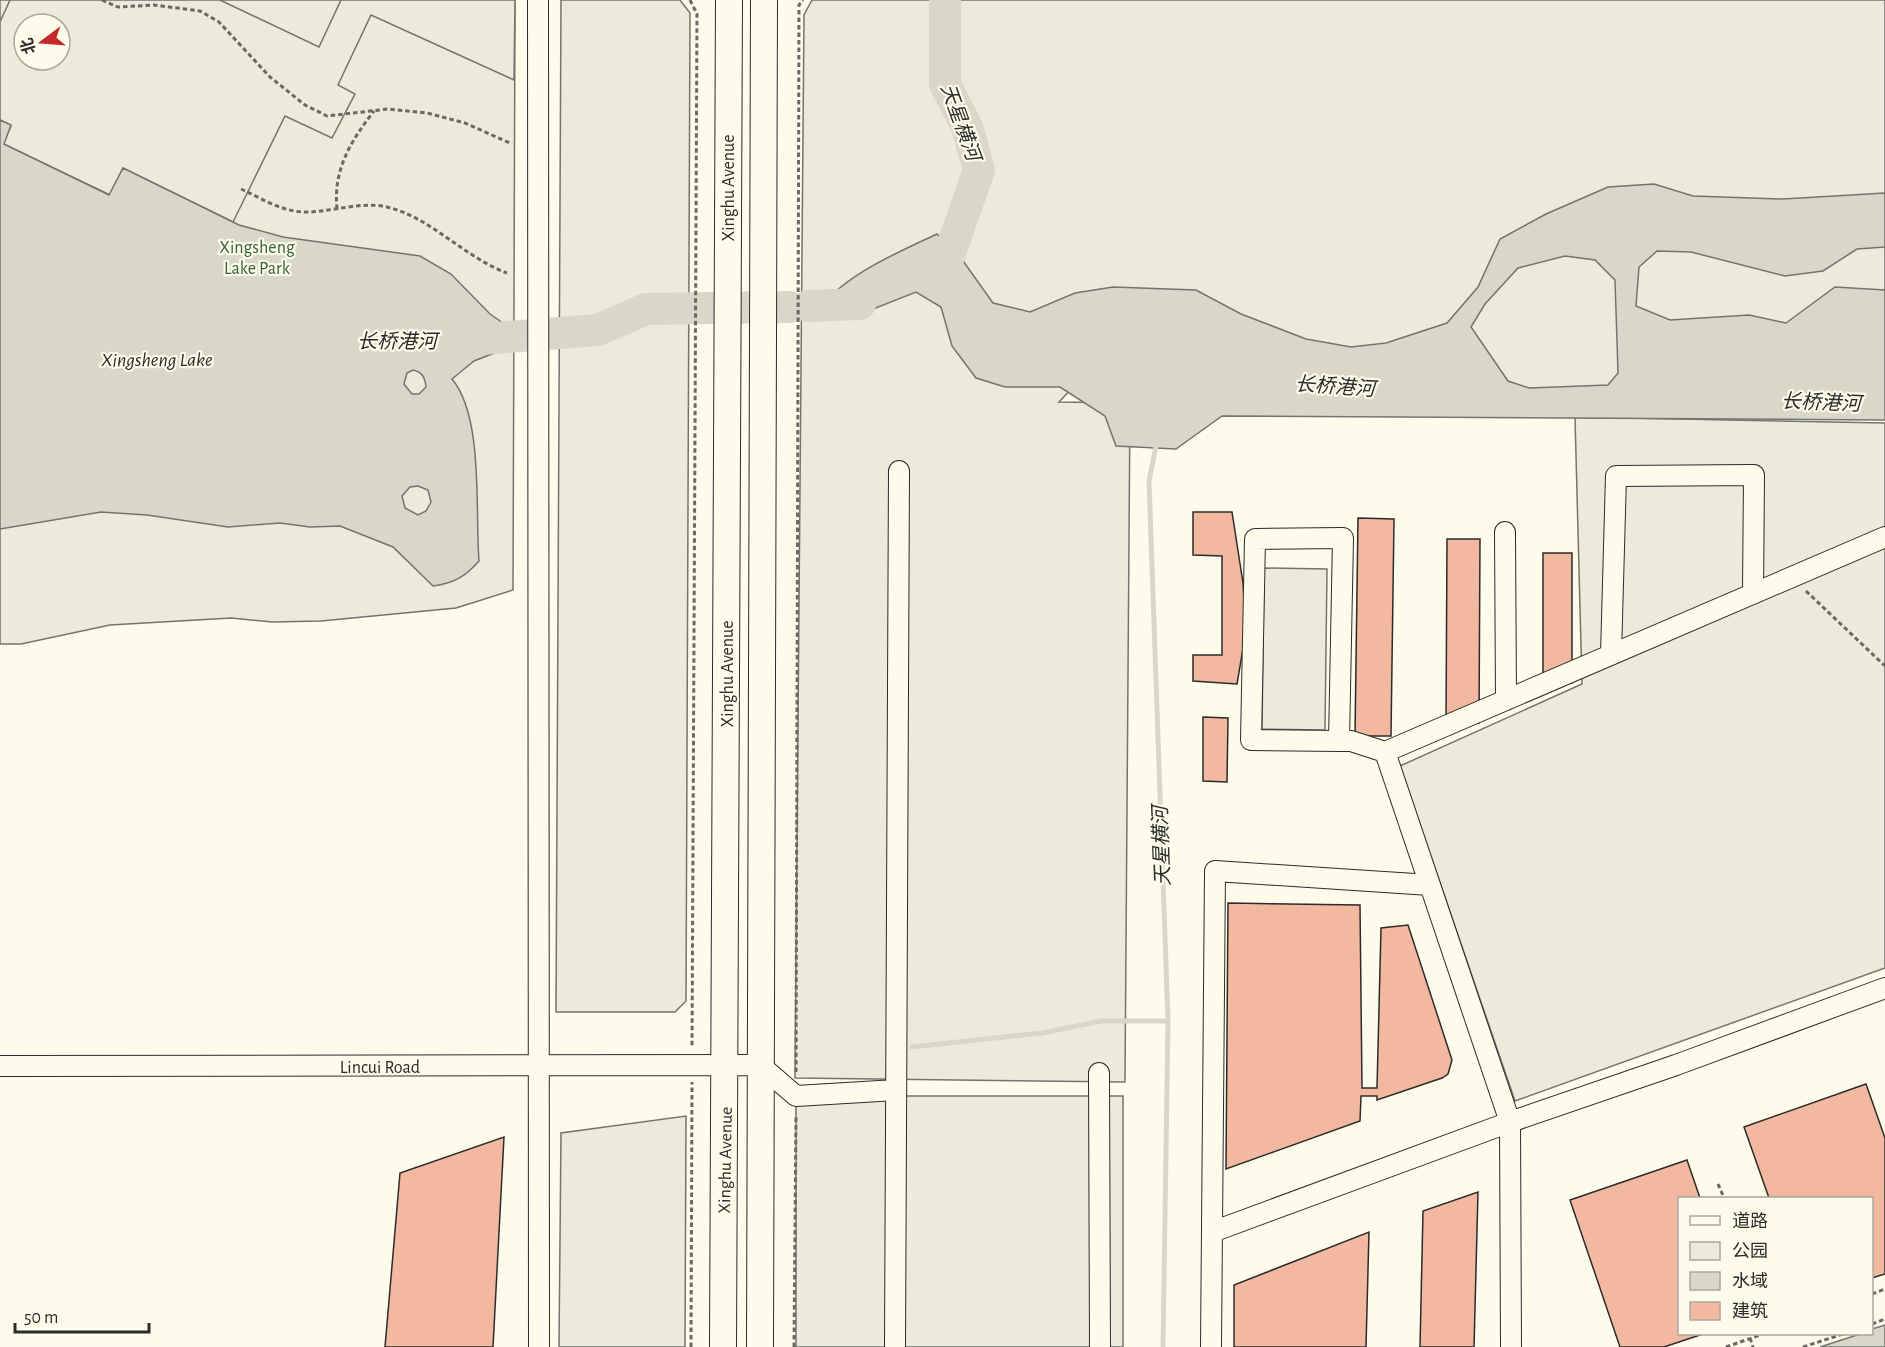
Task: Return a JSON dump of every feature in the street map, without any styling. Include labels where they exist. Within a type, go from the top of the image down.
[{"type":"main road","name":"Xinghu Avenue","points":[[723,1347],[729,0]]},
{"type":"main road","name":"Xinghu Avenue","points":[[760,1347],[764,0]]},
{"type":"street","points":[[538,0],[540,1347]]},
{"type":"street","points":[[895,1347],[898,471]]},
{"type":"street","points":[[1611,655],[1616,476],[1754,475],[1753,594]]},
{"type":"street","points":[[1504,532],[1506,700]]},
{"type":"street","points":[[1339,741],[1343,538],[1255,539],[1251,740],[1339,741],[1351,741],[1385,752],[1885,537]]},
{"type":"street","points":[[1385,752],[1510,1122],[1511,1347]]},
{"type":"street","points":[[1211,1347],[1215,872],[1430,885]]},
{"type":"street","points":[[1212,1232],[1510,1122],[1676,1065],[1885,988]]},
{"type":"street","points":[[760,1065],[796,1096],[896,1090]]},
{"type":"street","name":"Lincui Road","points":[[0,1066],[760,1065]]},
{"type":"street","points":[[1098,1073],[1100,1347]]},
{"type":"path","points":[[102,0],[118,7],[154,4],[200,11],[219,22],[270,76],[305,105],[327,116],[388,109],[427,113],[465,123],[512,144]]},
{"type":"path","points":[[690,0],[697,14],[691,1347]]},
{"type":"path","points":[[794,1347],[799,5],[803,0]]},
{"type":"path","points":[[337,209],[335,189],[346,152],[374,111]]},
{"type":"path","points":[[241,189],[280,208],[303,212],[386,206],[409,215],[485,265],[507,273]]},
{"type":"path","points":[[1792,577],[1885,666]]},
{"type":"path","points":[[1718,1184],[1724,1197]]},
{"type":"path","points":[[1726,1347],[1760,1335]]},
{"type":"path","points":[[1803,1347],[1840,1335]]},
{"type":"path","points":[[1750,1338],[1753,1347]]},
{"type":"green space","name":"Xingsheng Lake Park","points":[[0,0],[515,0],[513,590],[456,608],[321,621],[272,622],[231,618],[110,625],[21,644],[0,644]]},
{"type":"green space","points":[[561,0],[680,0],[690,13],[686,1001],[675,1012],[556,1012]]},
{"type":"green space","points":[[812,0],[1885,0],[1885,404],[1577,396],[1112,345],[1059,402],[1130,403],[1125,1082],[795,1078],[804,15]]},
{"type":"green space","points":[[1575,417],[1885,423],[1885,968],[1515,1101],[1400,766],[1582,684]]},
{"type":"green space","points":[[1264,568],[1327,569],[1325,730],[1262,729]]},
{"type":"green space","points":[[796,1096],[1123,1096],[1123,1347],[796,1347]]},
{"type":"green space","points":[[686,1116],[685,1347],[559,1347],[561,1133]]},
{"type":"shaded area","points":[[10,0],[220,0],[319,47],[341,0],[515,0],[514,80],[371,15],[338,85],[355,94],[332,138],[285,116],[233,222],[123,168],[110,195],[3,144],[11,126],[0,120],[0,22]]},
{"type":"water","name":"Xingsheng Lake","points":[[0,120],[11,125],[4,144],[109,195],[123,168],[239,225],[283,237],[420,256],[451,274],[490,314],[510,328],[510,347],[474,361],[452,379],[462,396],[474,440],[479,561],[464,575],[453,581],[433,586],[393,547],[340,526],[310,527],[280,523],[228,527],[147,515],[101,512],[0,529]],"holes":[[[413,370],[419,372],[425,380],[426,387],[419,394],[412,394],[404,384],[407,373]],[[418,486],[428,490],[431,502],[426,511],[418,515],[405,508],[402,496],[410,487]]]},
{"type":"water","points":[[1654,184],[1693,196],[1783,199],[1885,193],[1885,247],[1857,249],[1823,271],[1785,276],[1691,252],[1657,251],[1639,267],[1636,306],[1670,320],[1749,315],[1786,323],[1835,287],[1885,290],[1885,420],[1222,416],[1176,449],[1116,446],[1105,416],[1060,387],[1005,387],[976,378],[952,346],[941,307],[916,292],[858,315],[813,315],[839,288],[854,277],[886,258],[937,234],[961,258],[993,303],[1030,312],[1075,293],[1113,287],[1196,290],[1241,314],[1306,339],[1351,347],[1386,343],[1447,323],[1478,287],[1500,239],[1546,214],[1608,187]],"holes":[[[1565,256],[1595,260],[1615,280],[1618,373],[1608,385],[1529,388],[1508,381],[1471,327],[1485,304],[1518,268]]]},
{"type":"water","points":[[1885,1325],[1885,1347],[1820,1347],[1857,1335],[1873,1335],[1873,1329]]},
{"type":"building","points":[[1193,512],[1232,512],[1243,583],[1246,631],[1237,684],[1193,681],[1193,655],[1222,655],[1222,556],[1193,555]]},
{"type":"building","points":[[1358,518],[1394,519],[1391,736],[1355,736]]},
{"type":"building","points":[[1447,539],[1480,539],[1479,723],[1446,723]]},
{"type":"building","points":[[1543,553],[1572,553],[1572,683],[1543,683]]},
{"type":"building","points":[[1203,717],[1228,718],[1227,782],[1203,781]]},
{"type":"building","points":[[1228,903],[1360,905],[1362,1088],[1377,1088],[1381,928],[1408,925],[1452,1060],[1448,1074],[1377,1100],[1377,1096],[1361,1096],[1360,1121],[1226,1169]]},
{"type":"building","points":[[1866,1084],[1885,1138],[1885,1274],[1873,1278],[1873,1197],[1769,1197],[1744,1127]]},
{"type":"building","points":[[504,1137],[493,1347],[385,1347],[400,1173]]},
{"type":"building","points":[[1687,1160],[1700,1197],[1678,1197],[1678,1335],[1700,1335],[1664,1347],[1620,1347],[1570,1200]]},
{"type":"building","points":[[1478,1192],[1474,1347],[1420,1347],[1423,1211]]},
{"type":"building","points":[[1369,1232],[1366,1347],[1234,1347],[1234,1285]]},
{"type":"waterway","name":"天星横河","points":[[943,273],[979,170],[967,127],[945,84],[945,0]]},
{"type":"waterway","name":"长桥港河","points":[[808,306],[860,304]]},
{"type":"waterway","name":"长桥港河","points":[[469,340],[598,330],[646,309],[789,307]]},
{"type":"waterway","name":"天星横河","points":[[1157,441],[1149,481],[1168,1021],[1163,1347]]},
{"type":"waterway","points":[[912,1047],[1042,1033],[1101,1021],[1168,1021]]}]
